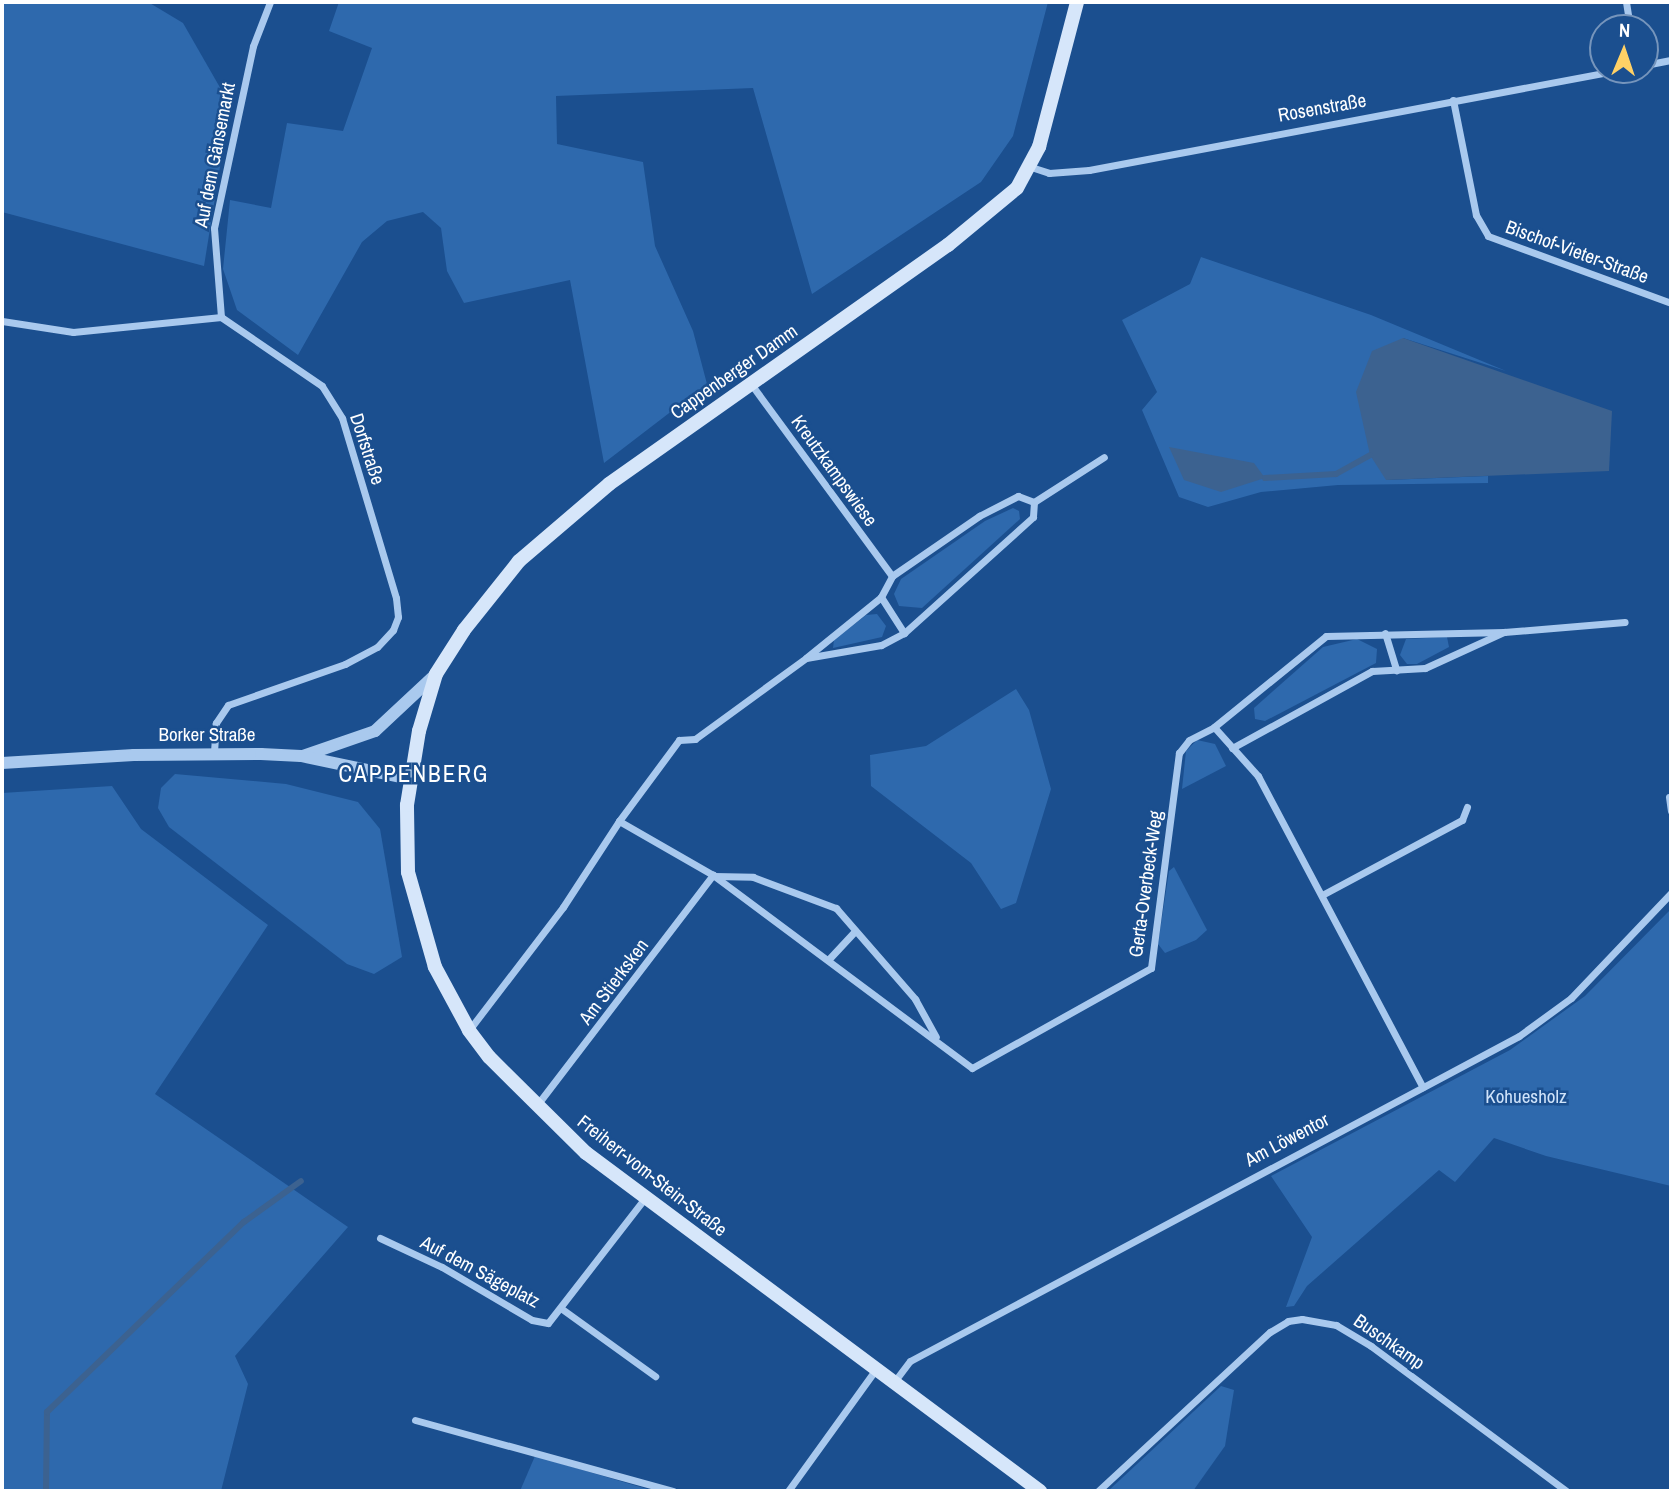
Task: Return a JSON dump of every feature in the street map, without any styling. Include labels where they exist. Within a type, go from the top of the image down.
[{"type":"main road","name":"Cappenberger Damm","points":[[410,779],[436,674],[495,588],[565,517],[992,212],[1031,167],[1077,2]]},
{"type":"main road","name":"Freiherr-vom-Stein-Straße","points":[[410,779],[406,849],[413,900],[435,967],[469,1030],[537,1105],[586,1153],[1040,1491]]},
{"type":"street","name":"Auf dem Gänsemarkt","points":[[222,317],[214,229],[253,46],[270,2]]},
{"type":"street","name":"Rosenstraße","points":[[1031,167],[1049,173],[1089,170],[1589,75]]},
{"type":"street","name":"Bischof-Vieter-Straße","points":[[1454,100],[1475,215],[1488,236],[1671,303]]},
{"type":"street","points":[[2,321],[73,332],[222,317]]},
{"type":"street","name":"Dorfstraße","points":[[214,753],[216,723],[228,705],[345,664],[377,647],[398,617],[396,598],[342,418],[322,386],[222,317]]},
{"type":"street","name":"Kreutzkampswiese","points":[[751,384],[892,576]]},
{"type":"street","points":[[1034,502],[1104,457]]},
{"type":"street","points":[[469,1030],[564,906],[619,821],[679,740],[695,739],[806,658],[881,597],[892,576],[979,516],[1018,496],[1034,502]]},
{"type":"street","points":[[806,658],[881,645],[904,633],[1033,517],[1034,502]]},
{"type":"street","points":[[881,597],[904,633]]},
{"type":"street","name":"Gerta-Overbeck-Weg","points":[[936,1038],[972,1068],[1151,968],[1179,753],[1189,740],[1214,727],[1326,636],[1504,632],[1625,622]]},
{"type":"street","name":"Gerta-Overbeck-Weg","points":[[1232,748],[1372,671],[1425,668],[1504,632]]},
{"type":"street","points":[[1385,633],[1396,670]]},
{"type":"street","points":[[301,756],[375,731],[436,674]]},
{"type":"street","points":[[1214,727],[1258,776],[1423,1087]]},
{"type":"street","name":"Borker Straße","points":[[2,763],[214,753],[301,756],[410,779]]},
{"type":"street","points":[[1668,797],[1671,811]]},
{"type":"street","points":[[1322,895],[1462,820],[1467,807]]},
{"type":"street","points":[[619,821],[713,876],[828,960],[893,1013],[936,1038]]},
{"type":"street","points":[[713,876],[753,877],[818,899],[836,908],[915,999],[936,1038]]},
{"type":"street","name":"Am Stierksken","points":[[537,1105],[713,876]]},
{"type":"street","name":"Am Löwentor","points":[[894,1383],[910,1361],[1520,1037],[1571,998],[1671,893]]},
{"type":"street","points":[[828,960],[855,931]]},
{"type":"street","name":"Auf dem Sägeplatz","points":[[380,1238],[442,1267],[532,1320],[548,1323],[562,1309],[645,1198]]},
{"type":"street","name":"Auf dem Sägeplatz","points":[[562,1309],[655,1376]]},
{"type":"street","name":"Buschkamp","points":[[1098,1491],[1288,1321],[1318,1319],[1371,1346],[1566,1491]]},
{"type":"street","points":[[788,1491],[876,1369]]},
{"type":"street","points":[[415,1420],[673,1491]]},
{"type":"green space","points":[[2,2],[148,2],[183,23],[230,105],[204,266],[2,212]]},
{"type":"green space","points":[[339,2],[1048,2],[1013,136],[981,182],[812,294],[753,88],[556,96],[557,144],[643,162],[655,246],[693,331],[707,384],[604,463],[570,280],[464,303],[447,271],[441,228],[423,212],[387,221],[362,242],[298,355],[237,310],[223,269],[230,200],[271,208],[287,123],[343,131],[372,48],[329,31]]},
{"type":"green space","points":[[1201,257],[1371,315],[1506,371],[1403,338],[1386,480],[1488,476],[1488,483],[1338,485],[1261,492],[1208,507],[1179,497],[1142,410],[1157,392],[1122,320],[1190,284]]},
{"type":"green space","points":[[1013,508],[1019,511],[1020,519],[922,608],[899,606],[894,594],[901,579],[985,521]]},
{"type":"green space","points":[[877,614],[886,626],[882,637],[833,648],[834,640],[866,615]]},
{"type":"green space","points":[[1447,637],[1449,647],[1417,664],[1407,664],[1400,655],[1406,639]]},
{"type":"green space","points":[[1357,639],[1377,649],[1376,663],[1265,721],[1255,719],[1254,708],[1323,647]]},
{"type":"green space","points":[[1016,689],[1029,710],[1051,789],[1016,903],[1001,909],[971,863],[871,786],[870,755],[926,746]]},
{"type":"green space","points":[[1197,740],[1215,744],[1226,766],[1182,789],[1186,751]]},
{"type":"green space","points":[[175,774],[286,784],[358,802],[380,829],[402,957],[374,974],[347,964],[169,827],[158,808],[161,788]]},
{"type":"green space","points":[[112,786],[141,829],[268,925],[155,1094],[348,1227],[235,1356],[248,1384],[221,1491],[2,1491],[2,793]]},
{"type":"green space","points":[[1174,867],[1207,930],[1196,940],[1165,953],[1158,944],[1169,871]]},
{"type":"green space","name":"Kohuesholz","points":[[1671,909],[1671,1186],[1546,1156],[1494,1138],[1455,1182],[1439,1170],[1307,1286],[1294,1306],[1286,1307],[1312,1237],[1271,1176],[1510,1050],[1585,996]]},
{"type":"green space","points":[[1221,1386],[1234,1390],[1225,1446],[1193,1491],[1108,1491]]},
{"type":"green space","points":[[535,1456],[654,1491],[520,1491]]},
{"type":"shaded area","points":[[1403,338],[1612,411],[1609,471],[1386,480],[1370,455],[1356,392],[1372,351]]},
{"type":"shaded area","points":[[1169,447],[1254,463],[1265,478],[1221,492],[1184,480]]},
{"type":"waterway","points":[[1265,478],[1336,474],[1370,455]]},
{"type":"waterway","points":[[46,1491],[47,1412],[244,1222],[301,1181]]},
{"type":"district","name":"CAPPENBERG","points":[[414,774]]}]
